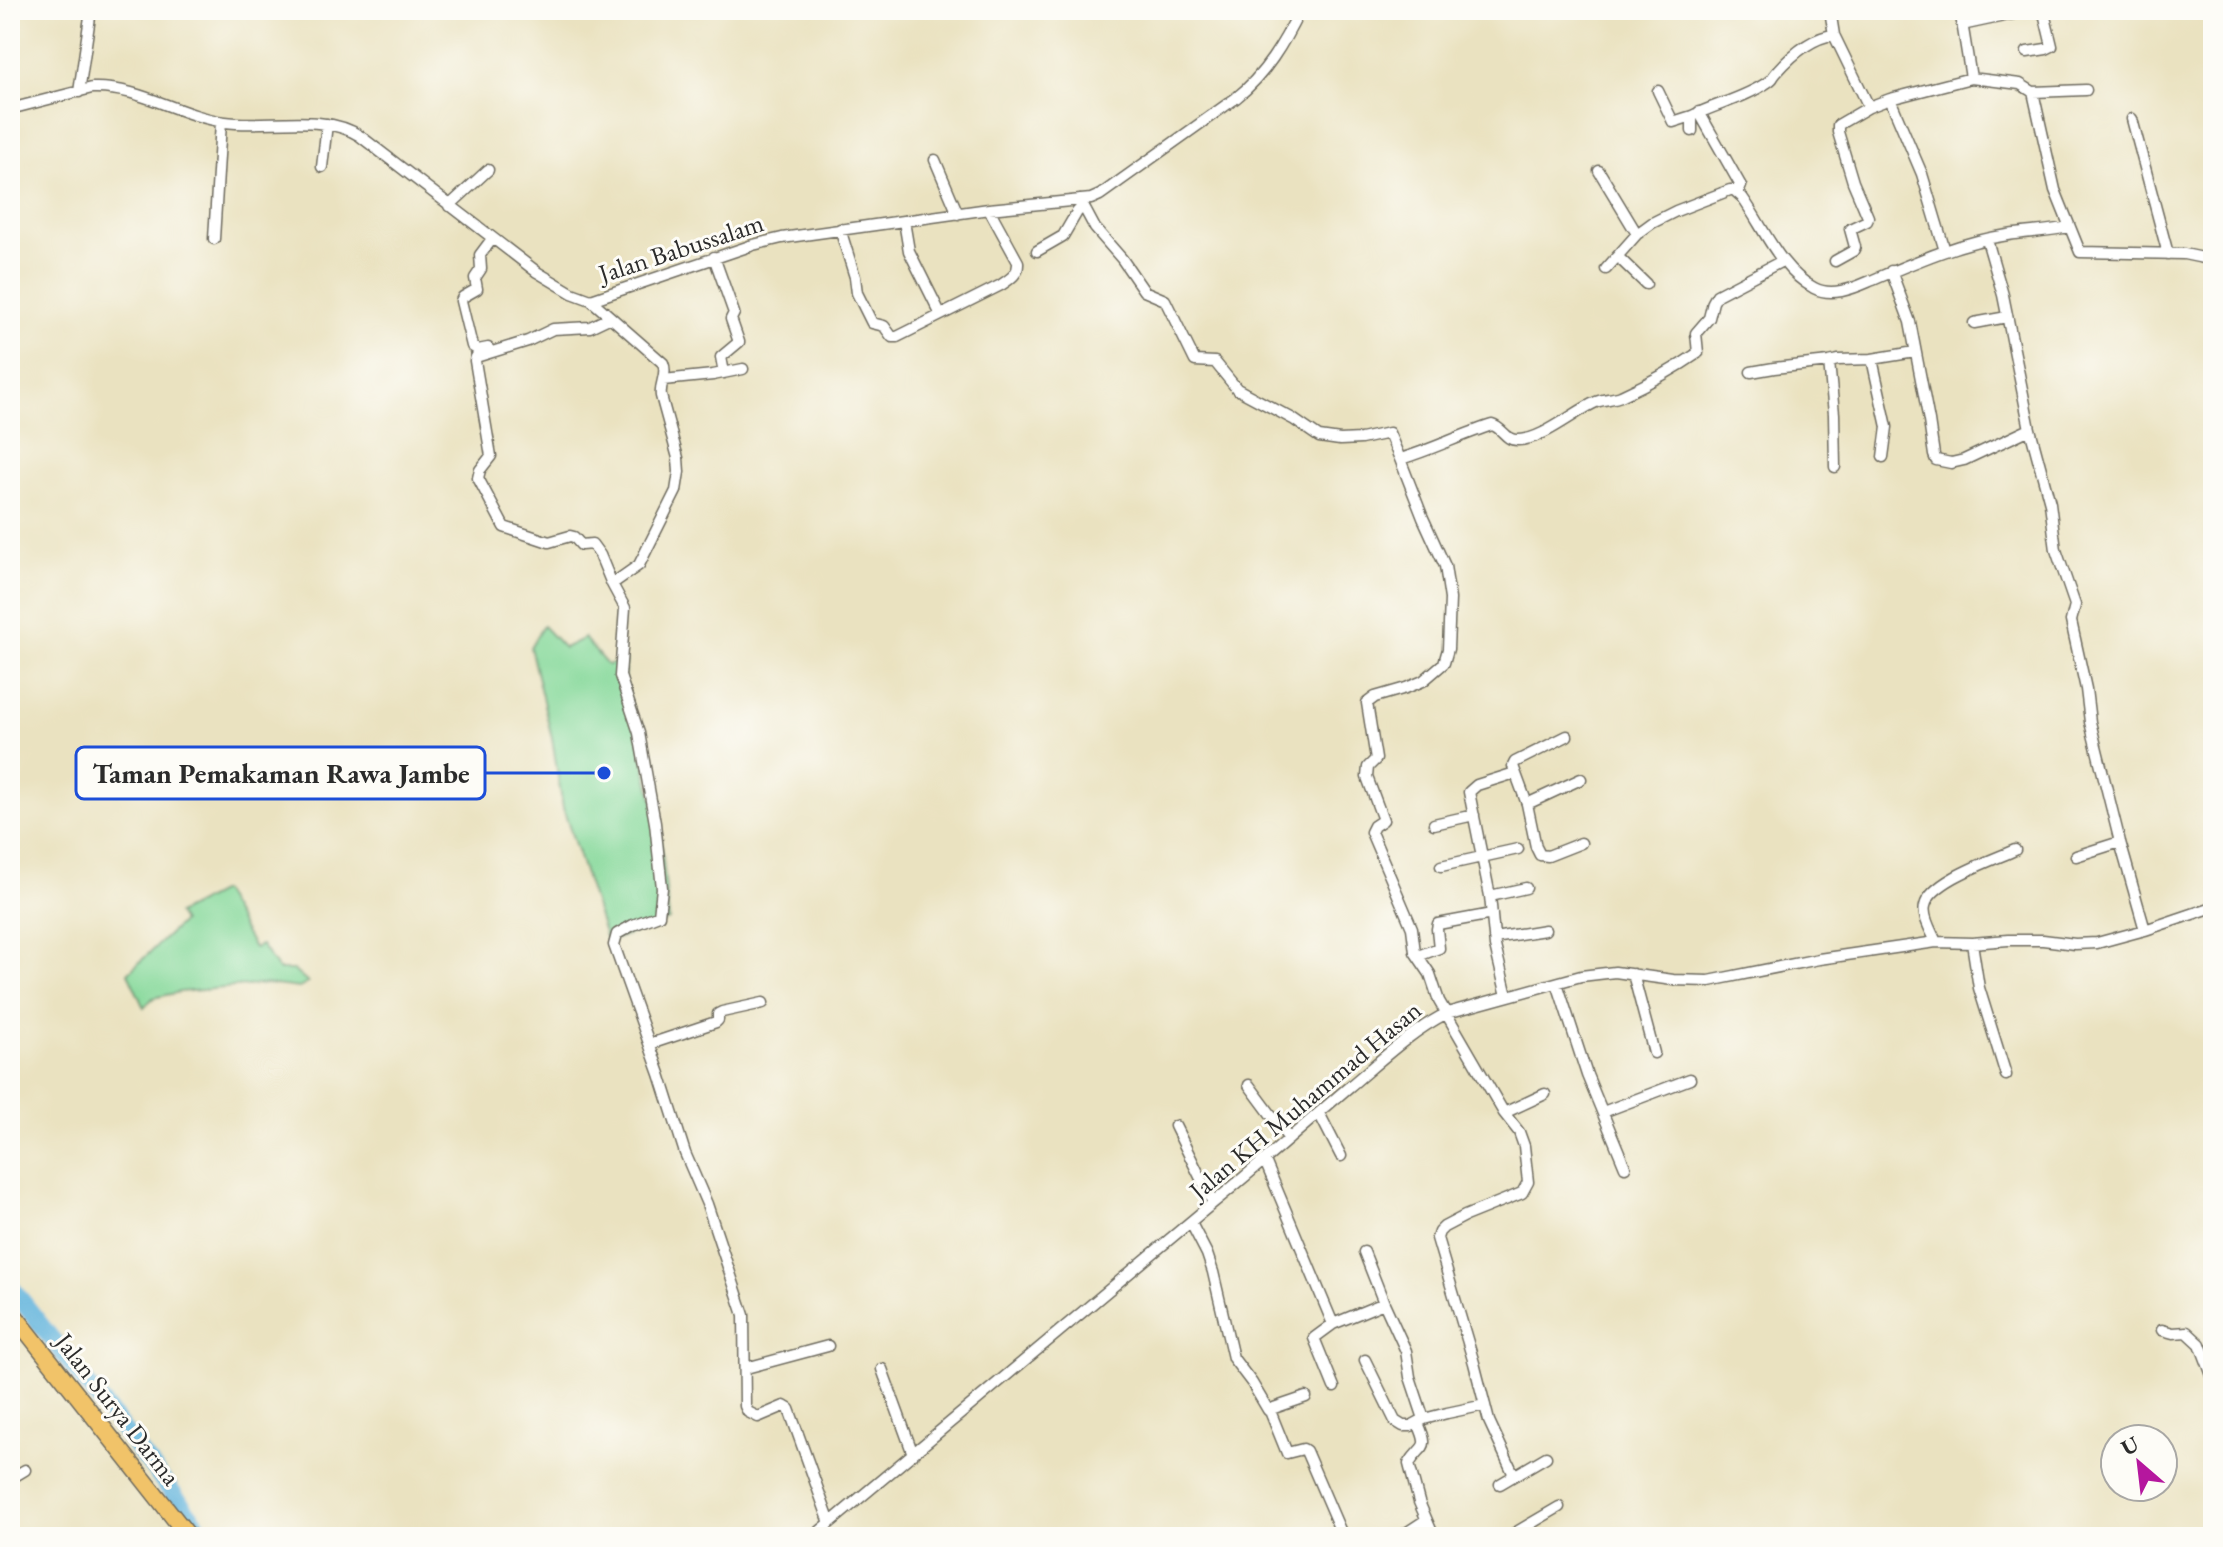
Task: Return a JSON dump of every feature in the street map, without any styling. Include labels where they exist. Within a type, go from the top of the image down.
[{"type":"main road","name":"Jalan Surya Darma","points":[[10,1310],[189,1537]]},
{"type":"street","points":[[79,92],[91,10]]},
{"type":"street","name":"Jalan Babussalam","points":[[10,109],[106,88],[128,92],[221,122],[327,124],[353,132],[550,280],[591,300],[714,257],[782,238],[989,209],[1082,203],[1108,191],[1245,91],[1282,44],[1300,10]]},
{"type":"street","points":[[1830,10],[1834,35],[1869,107]]},
{"type":"street","points":[[1960,10],[1971,78]]},
{"type":"street","points":[[1962,25],[2032,10]]},
{"type":"street","points":[[2027,52],[2052,46],[2045,17],[2040,10]]},
{"type":"street","points":[[1658,91],[1673,122],[1745,95],[1771,81],[1799,52],[1824,37],[1834,35]]},
{"type":"street","points":[[1835,261],[1853,251],[1855,247],[1850,229],[1867,221],[1868,217],[1853,182],[1838,125],[1890,99],[1971,78],[2020,84],[2033,92],[2086,90]]},
{"type":"street","points":[[2033,92],[2050,172],[2069,227],[2082,253],[2184,254],[2213,260]]},
{"type":"street","points":[[1890,99],[1922,174],[1945,251]]},
{"type":"street","points":[[1692,131],[1696,114]]},
{"type":"street","points":[[1696,114],[1741,186],[1738,193]]},
{"type":"street","points":[[2132,119],[2168,254]]},
{"type":"street","points":[[214,239],[221,122]]},
{"type":"street","points":[[322,167],[327,124]]},
{"type":"street","points":[[935,160],[958,214]]},
{"type":"street","points":[[449,206],[488,170]]},
{"type":"street","points":[[1599,171],[1637,234]]},
{"type":"street","points":[[1606,269],[1637,234],[1652,223],[1734,190],[1766,233],[1782,261],[1817,289],[1833,292],[1856,287],[1945,251],[2006,235],[2069,227]]},
{"type":"street","points":[[1037,251],[1063,236],[1082,203]]},
{"type":"street","points":[[1082,203],[1098,233],[1122,259],[1144,291],[1165,300],[1195,361],[1215,362],[1237,389],[1319,437],[1361,439],[1389,433],[1445,566],[1450,599],[1448,649],[1444,663],[1423,681],[1371,699],[1366,707],[1376,759],[1368,767],[1367,777],[1383,820],[1371,830],[1371,835],[1407,916],[1418,956],[1430,974],[1439,1001],[1504,1113],[1521,1136],[1529,1177],[1527,1187],[1522,1193],[1444,1227],[1437,1238],[1489,1421],[1514,1475]]},
{"type":"street","points":[[840,229],[857,293],[873,325],[884,326],[892,337],[897,337],[1011,279],[1018,270],[1018,262],[989,209]]},
{"type":"street","points":[[904,221],[909,251],[941,315]]},
{"type":"street","points":[[492,239],[480,255],[481,268],[475,278],[477,289],[462,298],[462,306],[471,344],[476,349],[509,341]]},
{"type":"street","points":[[1987,240],[2050,503],[2056,550],[2075,605],[2071,621],[2090,722],[2145,930]]},
{"type":"street","points":[[714,257],[734,313],[731,319],[739,342],[721,357],[724,373]]},
{"type":"street","points":[[1618,257],[1646,284]]},
{"type":"street","points":[[1400,459],[1492,425],[1498,426],[1508,438],[1525,440],[1557,426],[1597,402],[1631,390],[1698,353],[1696,333],[1709,318],[1717,295],[1782,261]]},
{"type":"street","points":[[1891,271],[1910,322],[1936,460],[1951,463],[1964,460],[2030,429]]},
{"type":"street","points":[[591,300],[663,363],[666,370],[660,388],[661,396],[678,458],[676,491],[639,565],[612,584]]},
{"type":"street","points":[[1974,323],[2007,317]]},
{"type":"street","points":[[609,318],[590,327],[553,329],[528,341],[476,357],[491,456],[478,478],[502,525],[549,542],[570,536],[581,545],[592,544],[625,608],[620,676],[639,733],[655,823],[662,888],[659,915],[624,929],[617,934],[614,945],[744,1315],[745,1406],[748,1412],[758,1417],[784,1406],[789,1409],[830,1523]]},
{"type":"street","points":[[1751,372],[1915,352]]},
{"type":"street","points":[[1872,359],[1887,427],[1883,457]]},
{"type":"street","points":[[1829,362],[1835,467]]},
{"type":"street","points":[[663,380],[743,369]]},
{"type":"street","points":[[1567,736],[1515,762],[1513,766],[1540,855],[1548,856],[1581,843]]},
{"type":"street","points":[[1507,996],[1469,798],[1471,788],[1515,773]]},
{"type":"street","points":[[1527,804],[1581,779]]},
{"type":"street","points":[[1434,824],[1474,815]]},
{"type":"street","points":[[2076,856],[2120,842]]},
{"type":"street","points":[[1441,866],[1518,849]]},
{"type":"street","points":[[1936,942],[1924,911],[1930,897],[1953,878],[2015,850]]},
{"type":"street","points":[[1490,896],[1526,888]]},
{"type":"street","name":"Jalan KH Muhammad Hasan","points":[[813,1537],[1265,1161],[1395,1047],[1447,1013],[1603,973],[1709,981],[1819,959],[1936,942],[2019,940],[2086,944],[2145,930],[2213,907]]},
{"type":"street","points":[[1418,956],[1439,948],[1438,924],[1492,914]]},
{"type":"street","points":[[1494,938],[1545,930]]},
{"type":"street","points":[[1972,943],[1979,988],[2006,1075]]},
{"type":"street","points":[[1633,974],[1654,1053]]},
{"type":"street","points":[[1557,983],[1587,1075],[1625,1167]]},
{"type":"street","points":[[650,1044],[717,1021],[718,1014],[722,1012],[763,1003]]},
{"type":"street","points":[[1603,1112],[1690,1079]]},
{"type":"street","points":[[1249,1085],[1289,1139]]},
{"type":"street","points":[[1504,1113],[1545,1094]]},
{"type":"street","points":[[1319,1113],[1341,1156]]},
{"type":"street","points":[[1175,1126],[1213,1203]]},
{"type":"street","points":[[1265,1161],[1333,1324]]},
{"type":"street","points":[[1191,1223],[1213,1272],[1234,1361],[1270,1411],[1287,1453],[1306,1451],[1343,1537]]},
{"type":"street","points":[[1364,1252],[1406,1351],[1425,1442],[1424,1448],[1409,1464],[1434,1537]]},
{"type":"street","points":[[1334,1387],[1314,1338],[1333,1324],[1384,1303]]},
{"type":"street","points":[[2162,1330],[2187,1332],[2196,1339],[2213,1378]]},
{"type":"street","points":[[746,1368],[828,1346]]},
{"type":"street","points":[[1365,1360],[1395,1421],[1403,1426],[1485,1405]]},
{"type":"street","points":[[882,1369],[913,1454]]},
{"type":"street","points":[[1270,1411],[1306,1397]]},
{"type":"street","points":[[1500,1484],[1546,1457]]},
{"type":"street","points":[[10,1479],[25,1470]]},
{"type":"street","points":[[1508,1537],[1559,1507]]},
{"type":"street","points":[[1400,1537],[1426,1520]]},
{"type":"green space","points":[[543,626],[564,648],[584,638],[607,665],[626,661],[624,677],[660,830],[669,920],[607,942],[563,808],[552,738],[530,647]]},
{"type":"green space","points":[[221,891],[254,948],[261,945],[278,970],[293,970],[308,983],[299,988],[267,984],[180,992],[153,998],[144,1008],[128,973],[182,922],[177,914]]},
{"type":"waterway","points":[[10,1286],[207,1537]]},
{"type":"place","name":"Taman Pemakaman Rawa Jambe","points":[[604,773]]}]
